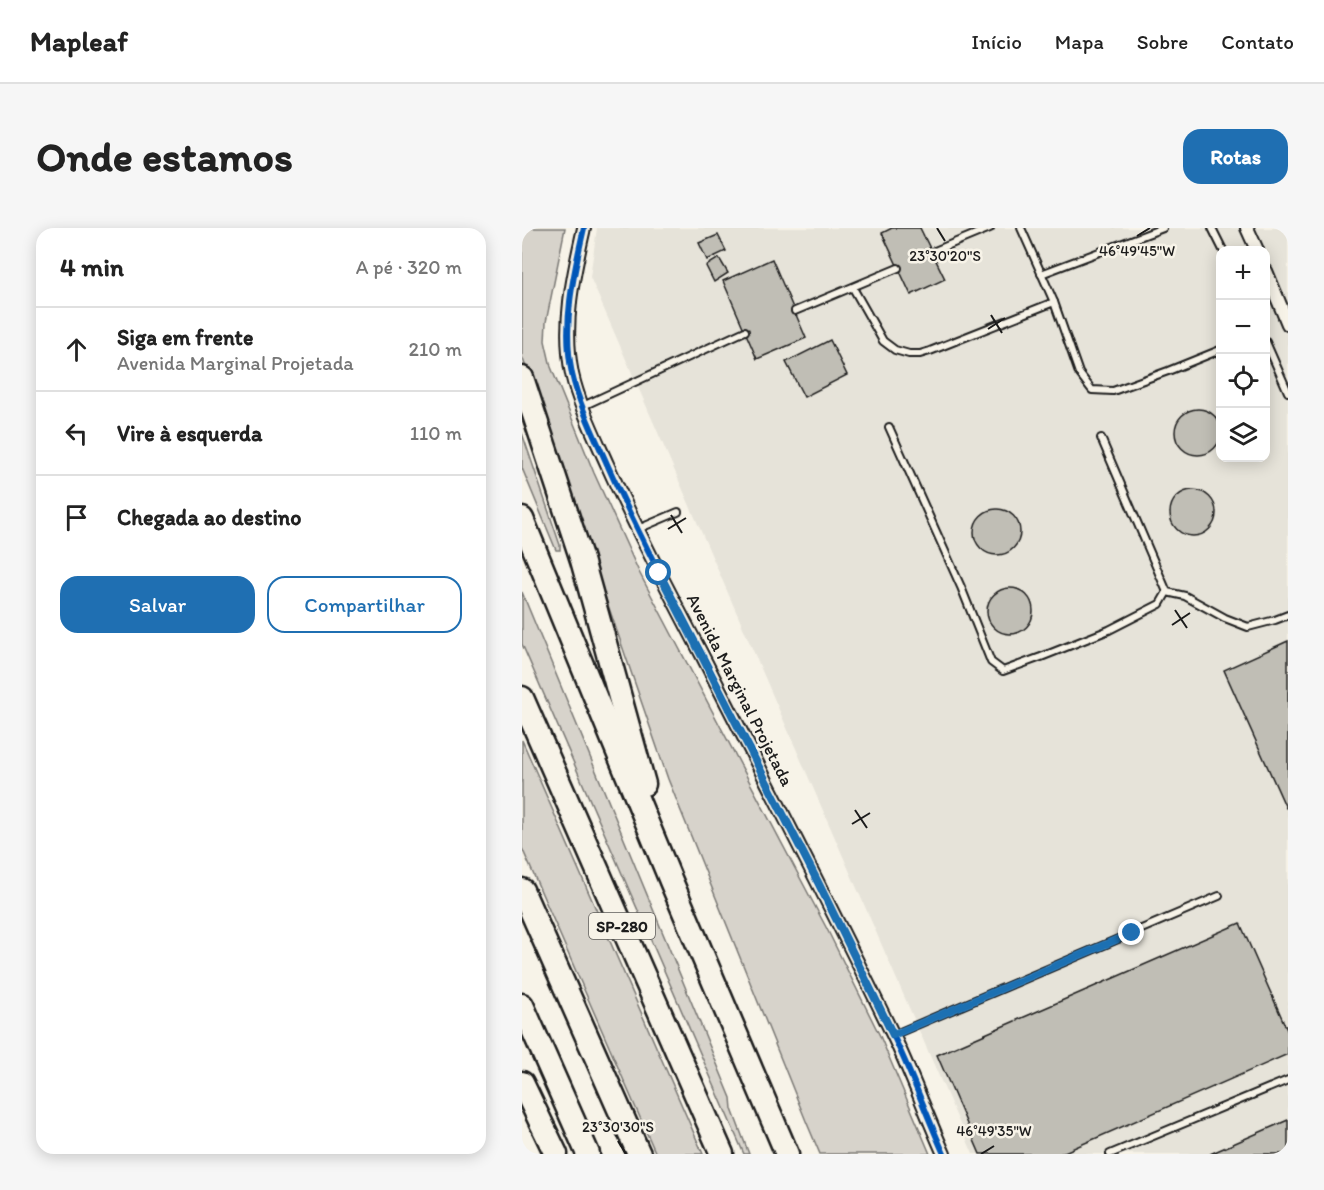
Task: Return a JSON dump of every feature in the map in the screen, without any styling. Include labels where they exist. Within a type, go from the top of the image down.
[{"type":"highway","points":[[522,378],[582,560],[670,881]]},
{"type":"highway","points":[[522,519],[670,881],[787,1154]]},
{"type":"highway","name":"SP-280","points":[[522,698],[722,1154]]},
{"type":"highway","points":[[522,890],[639,1154]]},
{"type":"highway","points":[[522,1005],[588,1154]]},
{"type":"highway","points":[[522,1083],[556,1154]]},
{"type":"street","name":"Avenida Marginal Projetada","points":[[584,228],[573,272],[568,335],[573,378],[583,406],[638,529],[818,882],[893,1035],[944,1154]]},
{"type":"street","points":[[1247,228],[1255,246]]},
{"type":"street","points":[[1270,281],[1288,324]]},
{"type":"lane","points":[[932,252],[990,228]]},
{"type":"lane","points":[[1021,228],[1054,302],[1079,374],[1092,390],[1113,391],[1216,352]]},
{"type":"lane","points":[[1041,274],[1163,228]]},
{"type":"lane","points":[[1212,228],[1221,246]]},
{"type":"lane","points":[[795,311],[898,268]]},
{"type":"lane","points":[[853,288],[883,341],[896,350],[909,354],[930,351],[1054,302]]},
{"type":"lane","points":[[583,406],[745,331]]},
{"type":"lane","points":[[1270,351],[1288,392]]},
{"type":"lane","points":[[889,427],[961,586],[991,662],[1003,671],[1109,630],[1160,604],[1167,592]]},
{"type":"lane","points":[[1101,438],[1167,592]]},
{"type":"lane","points":[[638,529],[678,512]]},
{"type":"lane","points":[[1167,592],[1185,596],[1225,618],[1248,627],[1288,615]]},
{"type":"lane","points":[[893,1035],[1219,896]]},
{"type":"lane","points":[[1110,1154],[1288,1080]]},
{"type":"shaded area","points":[[522,228],[565,228],[546,322],[545,341],[551,367],[594,473],[639,572],[827,929],[880,1036],[930,1154],[820,1154],[668,779],[522,356]]},
{"type":"shaded area","points":[[597,228],[1288,228],[1288,1154],[973,1154],[590,277]]},
{"type":"shaded area","points":[[522,433],[560,550],[556,550],[522,468]]},
{"type":"shaded area","points":[[522,592],[731,1098],[732,1109],[749,1154],[744,1154],[522,644]]},
{"type":"shaded area","points":[[522,740],[703,1154],[656,1154],[522,848]]},
{"type":"building","points":[[892,228],[920,228],[945,279],[911,295],[882,233]]},
{"type":"building","points":[[718,235],[726,251],[707,260],[699,243]]},
{"type":"building","points":[[719,258],[728,273],[714,282],[706,266]]},
{"type":"building","points":[[772,259],[806,338],[757,359],[723,281]]},
{"type":"building","points":[[830,340],[847,375],[804,397],[786,362]]},
{"type":"building","points":[[1198,409],[1216,419],[1216,445],[1214,448],[1198,455],[1182,448],[1175,432],[1182,416]]},
{"type":"building","points":[[1193,490],[1209,497],[1216,513],[1209,529],[1193,536],[1177,529],[1170,513],[1177,497]]},
{"type":"building","points":[[997,509],[1013,516],[1020,532],[1013,548],[997,555],[981,548],[974,532],[981,516]]},
{"type":"building","points":[[1010,588],[1026,595],[1033,611],[1026,627],[1010,634],[994,627],[987,611],[994,595]]},
{"type":"building","points":[[1288,641],[1288,808],[1286,808],[1224,670]]},
{"type":"building","points":[[1240,923],[1288,1032],[1288,1054],[1060,1154],[980,1154],[937,1055]]},
{"type":"building","points":[[1288,1120],[1288,1154],[1210,1154]]},
{"type":"cycle path","points":[[584,228],[570,301],[568,337],[572,374],[583,408],[641,536],[892,1033],[944,1154]]},
{"type":"route","points":[[659,573],[818,882],[893,1035],[1132,933]]}]
